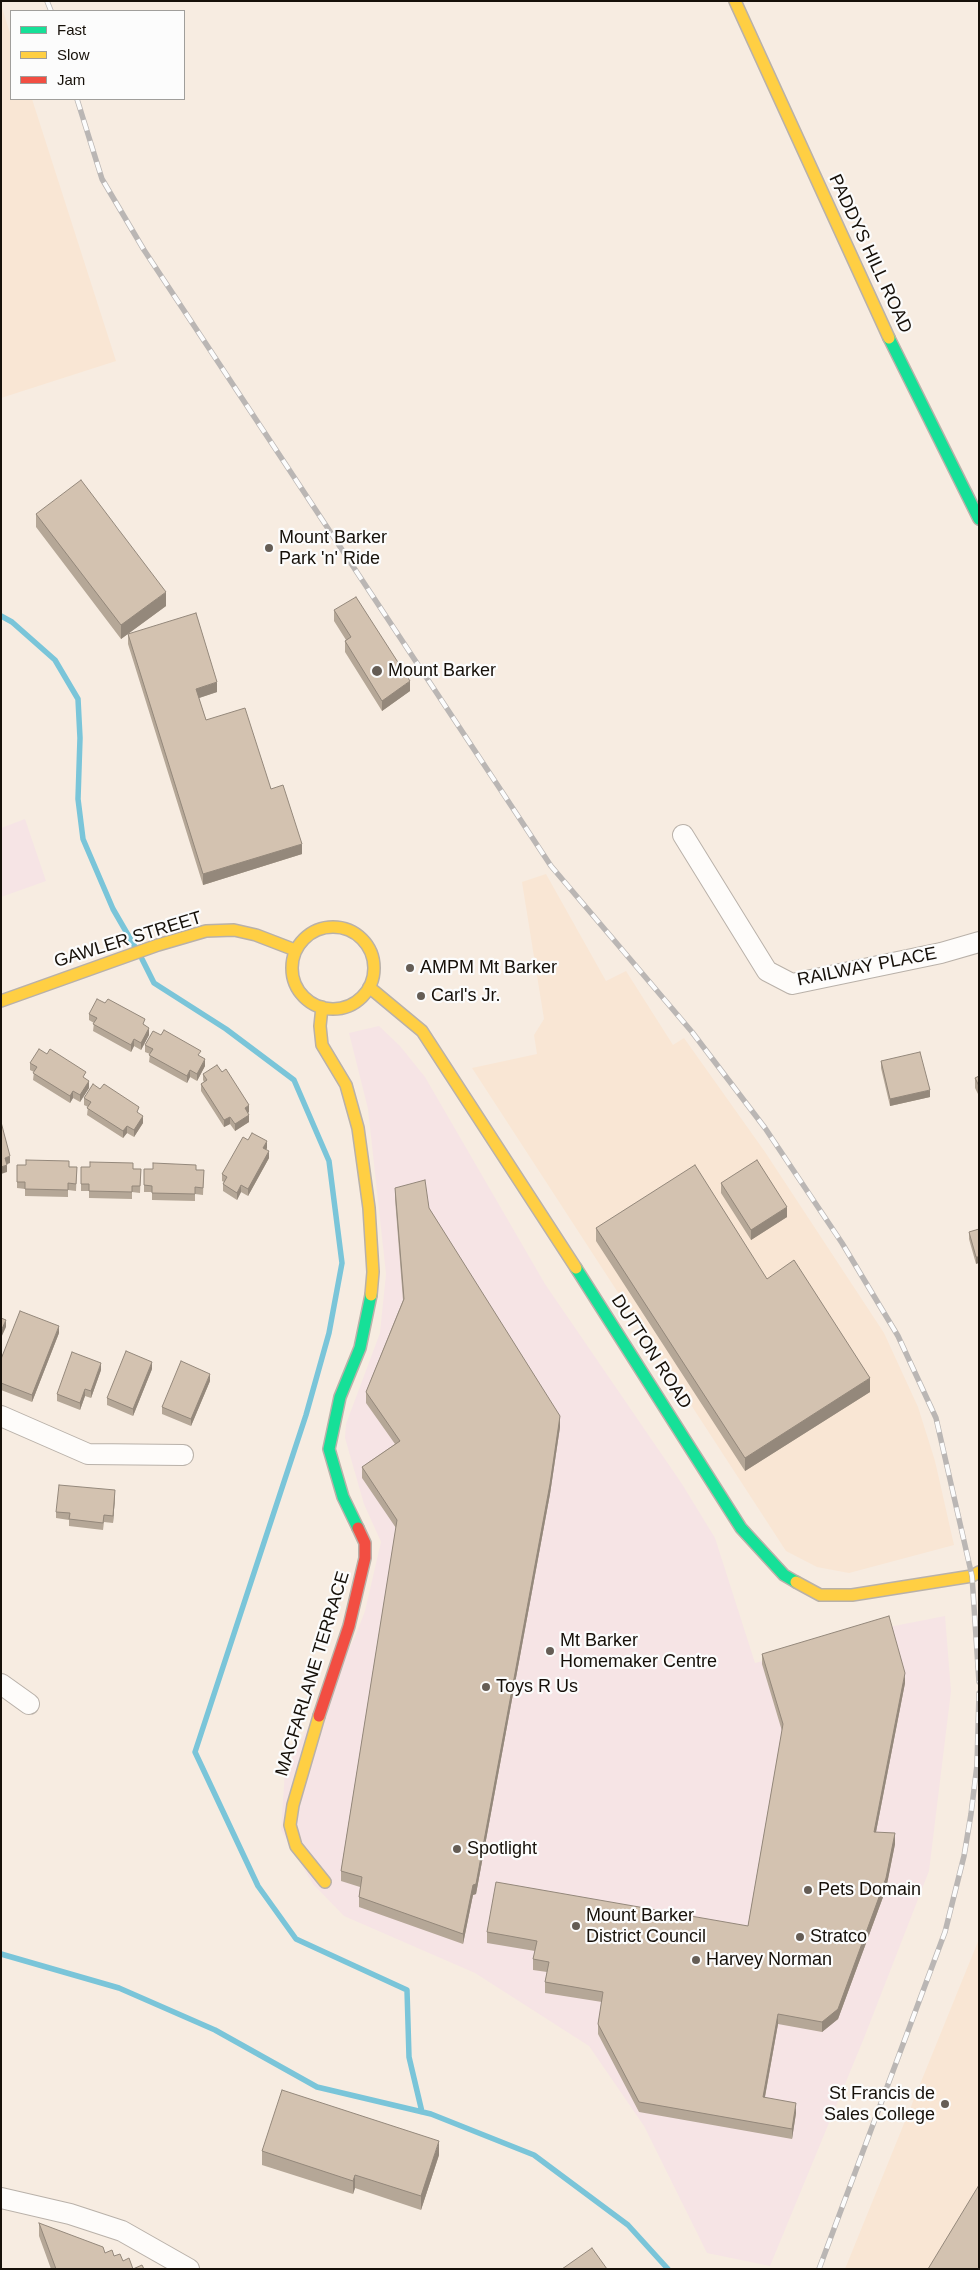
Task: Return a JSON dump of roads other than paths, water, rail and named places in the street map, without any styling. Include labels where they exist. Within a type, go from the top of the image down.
[{"type":"street","name":"PADDYS HILL ROAD","points":[[736,1],[895,351],[979,520]]},
{"type":"street","name":"RAILWAY PLACE","points":[[683,835],[767,971],[792,984],[941,953],[979,942]]},
{"type":"street","points":[[334,927],[354,932],[364,941],[373,958],[373,976],[369,987],[359,999],[346,1007],[322,1007],[312,1003],[302,995],[295,985],[292,974],[292,962],[296,950],[300,942],[316,930],[334,927]]},
{"type":"street","name":"GAWLER STREET","points":[[1,1001],[158,944],[206,931],[234,930],[256,934],[296,950]]},
{"type":"street","name":"DUTTON ROAD","points":[[369,987],[422,1031],[533,1200],[741,1528],[784,1575],[820,1595],[852,1595],[972,1576],[979,1572]]},
{"type":"street","name":"MACFARLANE TERRACE","points":[[322,1007],[320,1026],[322,1045],[346,1085],[358,1128],[369,1208],[373,1272],[369,1310],[360,1348],[340,1397],[329,1449],[343,1497],[365,1543],[365,1558],[350,1626],[309,1745],[293,1805],[290,1825],[296,1846],[325,1882]]},
{"type":"street","points":[[1,1416],[88,1454],[183,1455]]},
{"type":"street","points":[[1,1684],[29,1704]]},
{"type":"street","points":[[1,2198],[70,2214],[122,2231],[189,2269]]},
{"type":"waterway","points":[[1,616],[12,622],[55,660],[78,699],[80,738],[78,799],[83,839],[113,909],[135,947]]},
{"type":"waterway","points":[[142,959],[154,983],[226,1029],[294,1080],[329,1161],[342,1263],[329,1333],[306,1415],[195,1752],[258,1886],[296,1939],[407,1990],[409,2057],[422,2112]]},
{"type":"waterway","points":[[1,1954],[119,1988],[215,2030],[317,2087],[431,2114],[534,2155],[628,2225],[668,2269]]},
{"type":"railway","points":[[47,1],[51,10]]},
{"type":"railway","points":[[77,100],[102,179],[144,250],[551,866],[692,1032],[765,1128],[842,1243],[898,1336],[936,1418],[972,1576],[979,1682]]},
{"type":"railway","points":[[819,2269],[945,1932],[964,1856],[971,1814],[977,1765],[979,1693]]},
{"type":"place","name":"Mount Barker Park 'n' Ride","points":[[269,548]]},
{"type":"place","name":"Mount Barker","points":[[377,671]]},
{"type":"place","name":"AMPM Mt Barker","points":[[410,968]]},
{"type":"place","name":"Carl's Jr.","points":[[421,996]]},
{"type":"place","name":"Mt Barker Homemaker Centre","points":[[550,1651]]},
{"type":"place","name":"Toys R Us","points":[[486,1687]]},
{"type":"place","name":"Spotlight","points":[[457,1849]]},
{"type":"place","name":"Pets Domain","points":[[808,1890]]},
{"type":"place","name":"Mount Barker District Council","points":[[576,1926]]},
{"type":"place","name":"Stratco","points":[[800,1937]]},
{"type":"place","name":"Harvey Norman","points":[[696,1960]]},
{"type":"place","name":"St Francis de Sales College","points":[[945,2104]]}]
